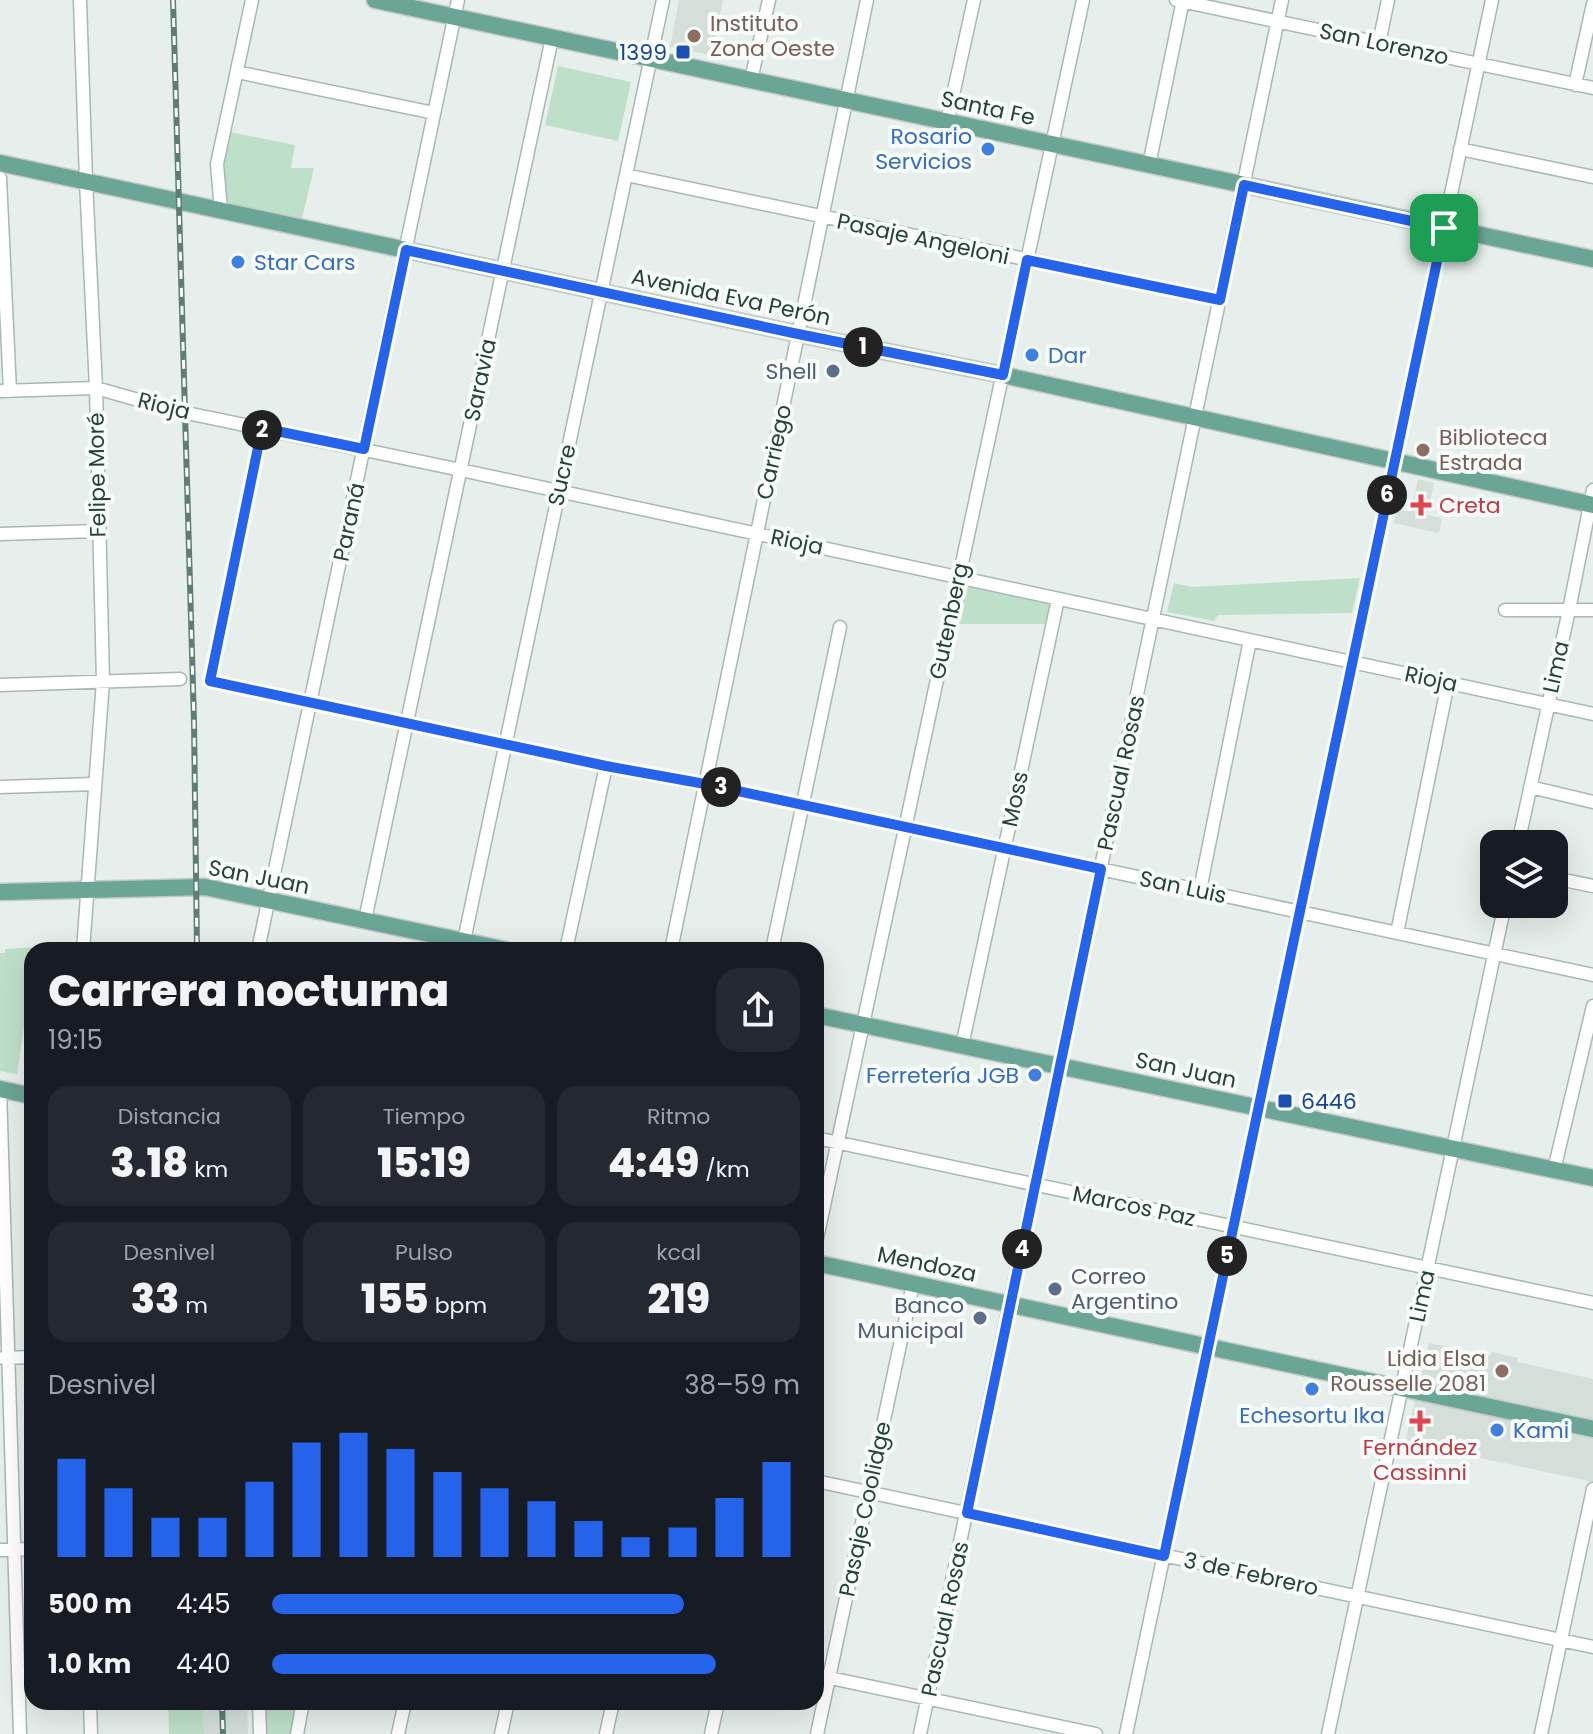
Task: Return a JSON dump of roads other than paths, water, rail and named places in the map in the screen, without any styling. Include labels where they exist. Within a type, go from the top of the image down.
[{"type":"main road","name":"Santa Fe","points":[[375,0],[456,8],[552,38],[1593,259]]},
{"type":"main road","name":"Avenida Eva Perón","points":[[0,163],[1394,461],[1592,500]]},
{"type":"main road","name":"San Juan","points":[[0,892],[205,887],[365,920],[448,942]]},
{"type":"main road","name":"San Juan","points":[[824,1017],[1593,1178]]},
{"type":"main road","points":[[0,1089],[24,1094]]},
{"type":"main road","name":"Mendoza","points":[[824,1265],[1593,1429]]},
{"type":"street","name":"Felipe Moré","points":[[80,0],[96,388],[103,681],[84,942]]},
{"type":"street","points":[[221,210],[217,164],[252,0]]},
{"type":"street","name":"Sucre","points":[[464,942],[663,0]]},
{"type":"street","points":[[751,80],[769,0]]},
{"type":"street","name":"Carriego","points":[[673,942],[867,0]]},
{"type":"street","points":[[947,122],[974,0]]},
{"type":"street","name":"Gutenberg","points":[[824,1206],[1083,0]]},
{"type":"street","name":"Pascual Rosas","points":[[920,1734],[1282,0]]},
{"type":"street","points":[[1379,43],[1388,0]]},
{"type":"street","points":[[1126,1734],[1492,0]]},
{"type":"street","points":[[1149,165],[1181,1]]},
{"type":"street","name":"San Lorenzo","points":[[1181,1],[1593,88]]},
{"type":"street","points":[[1575,85],[1593,4]]},
{"type":"street","name":"Paraná","points":[[260,942],[456,8]]},
{"type":"street","name":"Saravia","points":[[365,920],[552,38]]},
{"type":"street","points":[[237,72],[434,113]]},
{"type":"street","points":[[1460,149],[1593,177]]},
{"type":"street","name":"Pasaje Angeloni","points":[[626,175],[1220,300]]},
{"type":"street","points":[[0,178],[5,391]]},
{"type":"street","name":"Rioja","points":[[5,391],[96,388],[177,411],[1593,714]]},
{"type":"street","name":"San Luis","points":[[262,428],[210,681],[1593,975]]},
{"type":"street","name":"Lima","points":[[1521,830],[1592,500]]},
{"type":"street","points":[[0,534],[98,531]]},
{"type":"street","name":"Moss","points":[[962,1046],[1058,599]]},
{"type":"street","points":[[1505,610],[1593,610]]},
{"type":"street","points":[[774,942],[840,627]]},
{"type":"street","points":[[1200,890],[1250,640]]},
{"type":"street","points":[[0,685],[180,679]]},
{"type":"street","points":[[1397,933],[1448,683]]},
{"type":"street","points":[[568,942],[606,766]]},
{"type":"street","points":[[0,787],[95,784]]},
{"type":"street","points":[[1530,787],[1593,802]]},
{"type":"street","points":[[1568,881],[1593,886]]},
{"type":"street","name":"Lima","points":[[1328,1734],[1502,918]]},
{"type":"street","points":[[1554,1170],[1593,1006]]},
{"type":"street","points":[[0,1089],[4,1358],[20,1734]]},
{"type":"street","name":"Marcos Paz","points":[[824,1139],[1593,1303]]},
{"type":"street","name":"Pasaje Coolidge","points":[[824,1668],[869,1492],[913,1284]]},
{"type":"street","points":[[4,1358],[24,1357]]},
{"type":"street","name":"3 de Febrero","points":[[824,1483],[1593,1647]]},
{"type":"street","points":[[1541,1734],[1593,1489]]},
{"type":"street","points":[[0,1550],[24,1549]]},
{"type":"street","points":[[824,1676],[1096,1734]]},
{"type":"street","points":[[90,1710],[91,1734]]},
{"type":"street","points":[[259,1710],[260,1734]]},
{"type":"street","points":[[297,1734],[302,1710]]},
{"type":"street","points":[[398,1734],[403,1710]]},
{"type":"street","points":[[501,1734],[506,1710]]},
{"type":"street","points":[[606,1734],[611,1710]]},
{"type":"street","points":[[711,1734],[716,1710]]},
{"type":"street","name":"Pasaje Coolidge","points":[[817,1734],[819,1710]]},
{"type":"railway","points":[[173,0],[194,722],[197,942]]},
{"type":"railway","points":[[222,1710],[223,1734]]},
{"type":"place","name":"Instituto Zona Oeste","points":[[694,36]]},
{"type":"place","name":"1399","points":[[683,52]]},
{"type":"place","name":"Rosario Servicios","points":[[988,149]]},
{"type":"place","name":"Star Cars","points":[[238,262]]},
{"type":"place","name":"Dar","points":[[1032,355]]},
{"type":"place","name":"Shell","points":[[833,371]]},
{"type":"place","name":"Biblioteca Estrada","points":[[1423,450]]},
{"type":"place","name":"Creta","points":[[1421,505]]},
{"type":"place","name":"Ferretería JGB","points":[[1035,1075]]},
{"type":"place","name":"6446","points":[[1285,1101]]},
{"type":"place","name":"Correo Argentino","points":[[1055,1289]]},
{"type":"place","name":"Banco Municipal","points":[[980,1318]]},
{"type":"place","name":"Lidia Elsa Rousselle 2081","points":[[1502,1371]]},
{"type":"place","name":"Echesortu Ika","points":[[1312,1389]]},
{"type":"place","name":"Fernández Cassinni","points":[[1420,1421]]},
{"type":"place","name":"Kami","points":[[1497,1430]]}]
